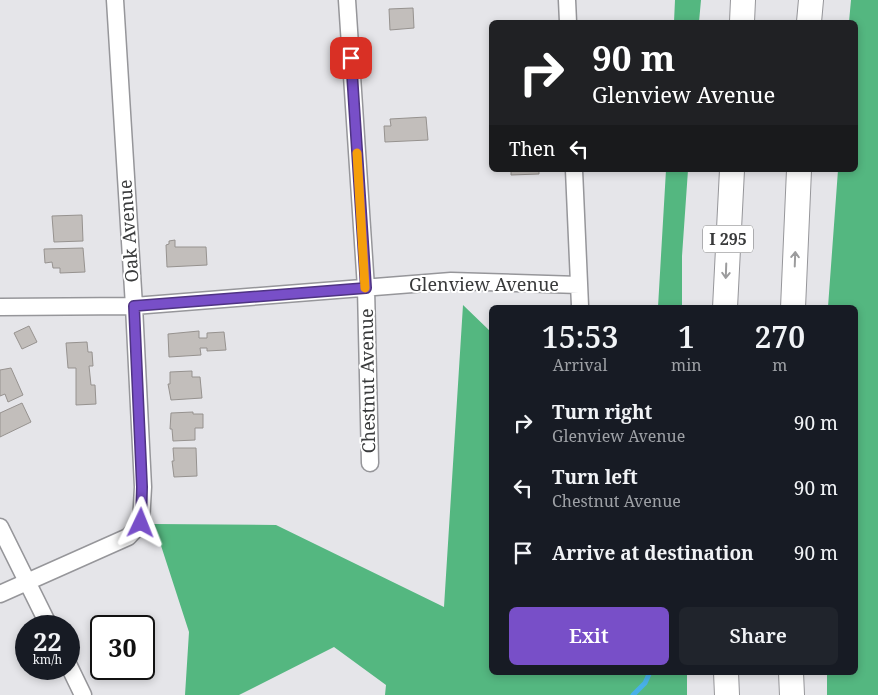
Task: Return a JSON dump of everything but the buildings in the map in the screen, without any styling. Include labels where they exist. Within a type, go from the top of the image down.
[{"type":"highway","points":[[742,20],[743,0]]},
{"type":"highway","points":[[809,20],[811,0]]},
{"type":"highway","name":"I 295","points":[[725,305],[732,172]]},
{"type":"highway","points":[[793,305],[798,172]]},
{"type":"highway","points":[[726,675],[727,695]]},
{"type":"highway","points":[[791,675],[792,695]]},
{"type":"street","name":"Oak Avenue","points":[[28,581],[128,537],[141,523],[142,487],[134,306],[115,0]]},
{"type":"street","name":"Chestnut Avenue","points":[[347,0],[366,288],[370,463]]},
{"type":"street","points":[[567,0],[568,20]]},
{"type":"street","points":[[574,172],[580,305]]},
{"type":"street","name":"Glenview Avenue","points":[[0,307],[134,306],[451,282],[579,285]]},
{"type":"street","points":[[0,527],[44,615]]},
{"type":"street","points":[[0,594],[28,581]]},
{"type":"street","points":[[76,680],[83,695]]},
{"type":"green space","points":[[675,0],[701,0],[699,20],[674,20]]},
{"type":"green space","points":[[851,0],[878,0],[878,695],[827,695],[827,675],[858,675],[858,305],[828,305],[838,172],[858,172],[858,20],[849,20]]},
{"type":"green space","points":[[666,172],[688,172],[682,256],[682,305],[658,305]]},
{"type":"green space","points":[[463,305],[489,330],[489,675],[687,675],[687,695],[385,695],[386,685],[334,647],[239,695],[185,695],[189,632],[154,524],[276,525],[444,607]]},
{"type":"waterway","points":[[633,695],[645,683],[649,675]]},
{"type":"slow traffic","points":[[357,153],[365,288]]},
{"type":"route","points":[[141,523],[142,487],[134,306],[366,288],[351,58]]}]
